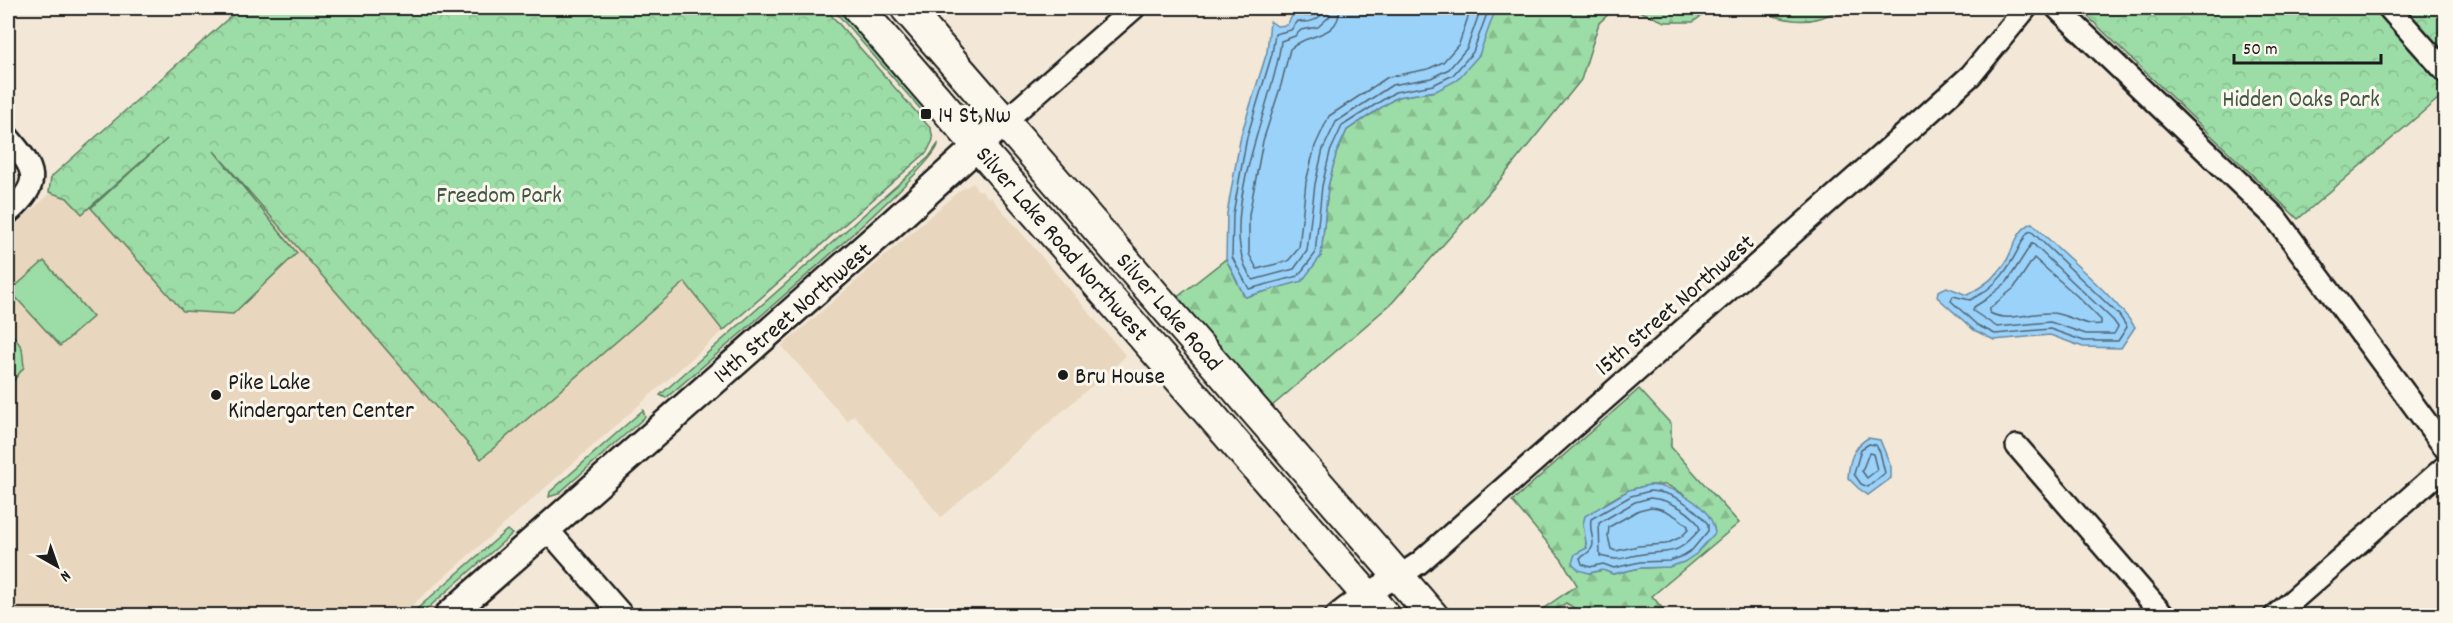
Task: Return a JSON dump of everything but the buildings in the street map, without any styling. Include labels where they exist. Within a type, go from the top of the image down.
[{"type":"main road","name":"Silver Lake Road Northwest","points":[[858,8],[1375,605]]},
{"type":"main road","name":"Silver Lake Road","points":[[906,8],[1433,615]]},
{"type":"street","name":"14th Street Northwest","points":[[448,615],[1134,8]]},
{"type":"street","name":"15th Street Northwest","points":[[1336,615],[1375,605],[1400,576],[1419,563],[1971,75],[2026,8]]},
{"type":"street","points":[[2057,8],[2275,217],[2445,450]]},
{"type":"street","points":[[2389,8],[2445,72]]},
{"type":"street","points":[[8,137],[26,158],[32,182],[29,191],[8,213]]},
{"type":"street","points":[[2017,446],[2164,615]]},
{"type":"street","points":[[2275,615],[2445,466]]},
{"type":"street","points":[[547,529],[623,615]]},
{"type":"shaded area","name":"Pike Lake Kindergarten Center","points":[[170,136],[190,137],[204,143],[215,152],[481,459],[685,282],[723,331],[401,615],[8,615],[8,231],[52,192],[67,198],[82,214]]},
{"type":"shaded area","points":[[973,183],[977,190],[982,191],[988,198],[991,197],[1126,356],[941,517],[854,415],[847,421],[782,346],[960,190]]},
{"type":"green space","name":"Freedom Park","points":[[240,8],[825,8],[931,129],[933,140],[927,152],[723,331],[685,282],[481,459],[214,151],[297,253],[233,314],[183,311],[91,208],[167,139],[82,214],[67,198],[49,192],[51,177]]},
{"type":"green space","points":[[832,8],[839,8],[927,109],[923,112]]},
{"type":"green space","points":[[1496,8],[1712,8],[1693,22],[1665,22],[1639,11],[1613,10],[1599,23],[1581,80],[1501,179],[1392,303],[1271,407],[1176,298],[1226,259],[1245,297],[1270,290],[1321,256],[1328,187],[1336,154],[1347,130],[1397,97],[1436,91]]},
{"type":"green space","points":[[1751,8],[1842,8],[1819,18],[1797,20],[1786,19]]},
{"type":"green space","name":"Hidden Oaks Park","points":[[2079,8],[2445,8],[2445,93],[2298,219]]},
{"type":"green space","points":[[938,144],[928,160],[862,226],[666,398],[660,395],[929,157]]},
{"type":"green space","points":[[44,261],[93,317],[60,346],[10,291]]},
{"type":"green space","points":[[8,328],[22,348],[24,367],[8,388]]},
{"type":"green space","points":[[1639,389],[1671,424],[1671,447],[1739,523],[1652,596],[1668,615],[1585,615],[1566,603],[1549,615],[1534,615],[1577,585],[1562,560],[1512,501]],"holes":[[[1650,485],[1667,485],[1685,495],[1669,567],[1640,568],[1613,574],[1603,570],[1589,573],[1586,532],[1594,515],[1611,500],[1631,490]]]},
{"type":"green space","points":[[643,410],[645,417],[558,494],[549,497],[550,492]]},
{"type":"green space","points":[[507,530],[512,534],[420,615],[410,615]]},
{"type":"water","points":[[1321,8],[1496,8],[1479,55],[1457,80],[1436,91],[1397,97],[1347,130],[1336,154],[1328,187],[1321,256],[1302,281],[1245,297],[1226,259],[1227,213],[1241,135],[1267,52],[1270,21],[1277,26],[1287,25],[1296,9],[1304,16],[1310,16]]},
{"type":"water","points":[[2032,223],[2099,286],[2135,327],[2121,348],[2083,347],[2050,335],[1994,340],[1974,330],[1937,297],[1938,291],[1947,287],[1967,295],[1987,282],[2004,265],[2015,241],[2026,226]]},
{"type":"water","points":[[1868,438],[1880,440],[1891,467],[1891,478],[1868,495],[1848,478],[1853,455]]},
{"type":"water","points":[[1649,485],[1669,489],[1690,499],[1707,514],[1715,533],[1696,554],[1684,562],[1669,567],[1640,568],[1613,574],[1603,570],[1589,573],[1579,570],[1572,563],[1575,554],[1587,548],[1583,524],[1585,516],[1629,490]]},
{"type":"place","name":"14 St Nw","points":[[926,114]]},
{"type":"place","name":"Bru House","points":[[1063,375]]},
{"type":"place","name":"Pike Lake Kindergarten Center","points":[[216,395]]}]
